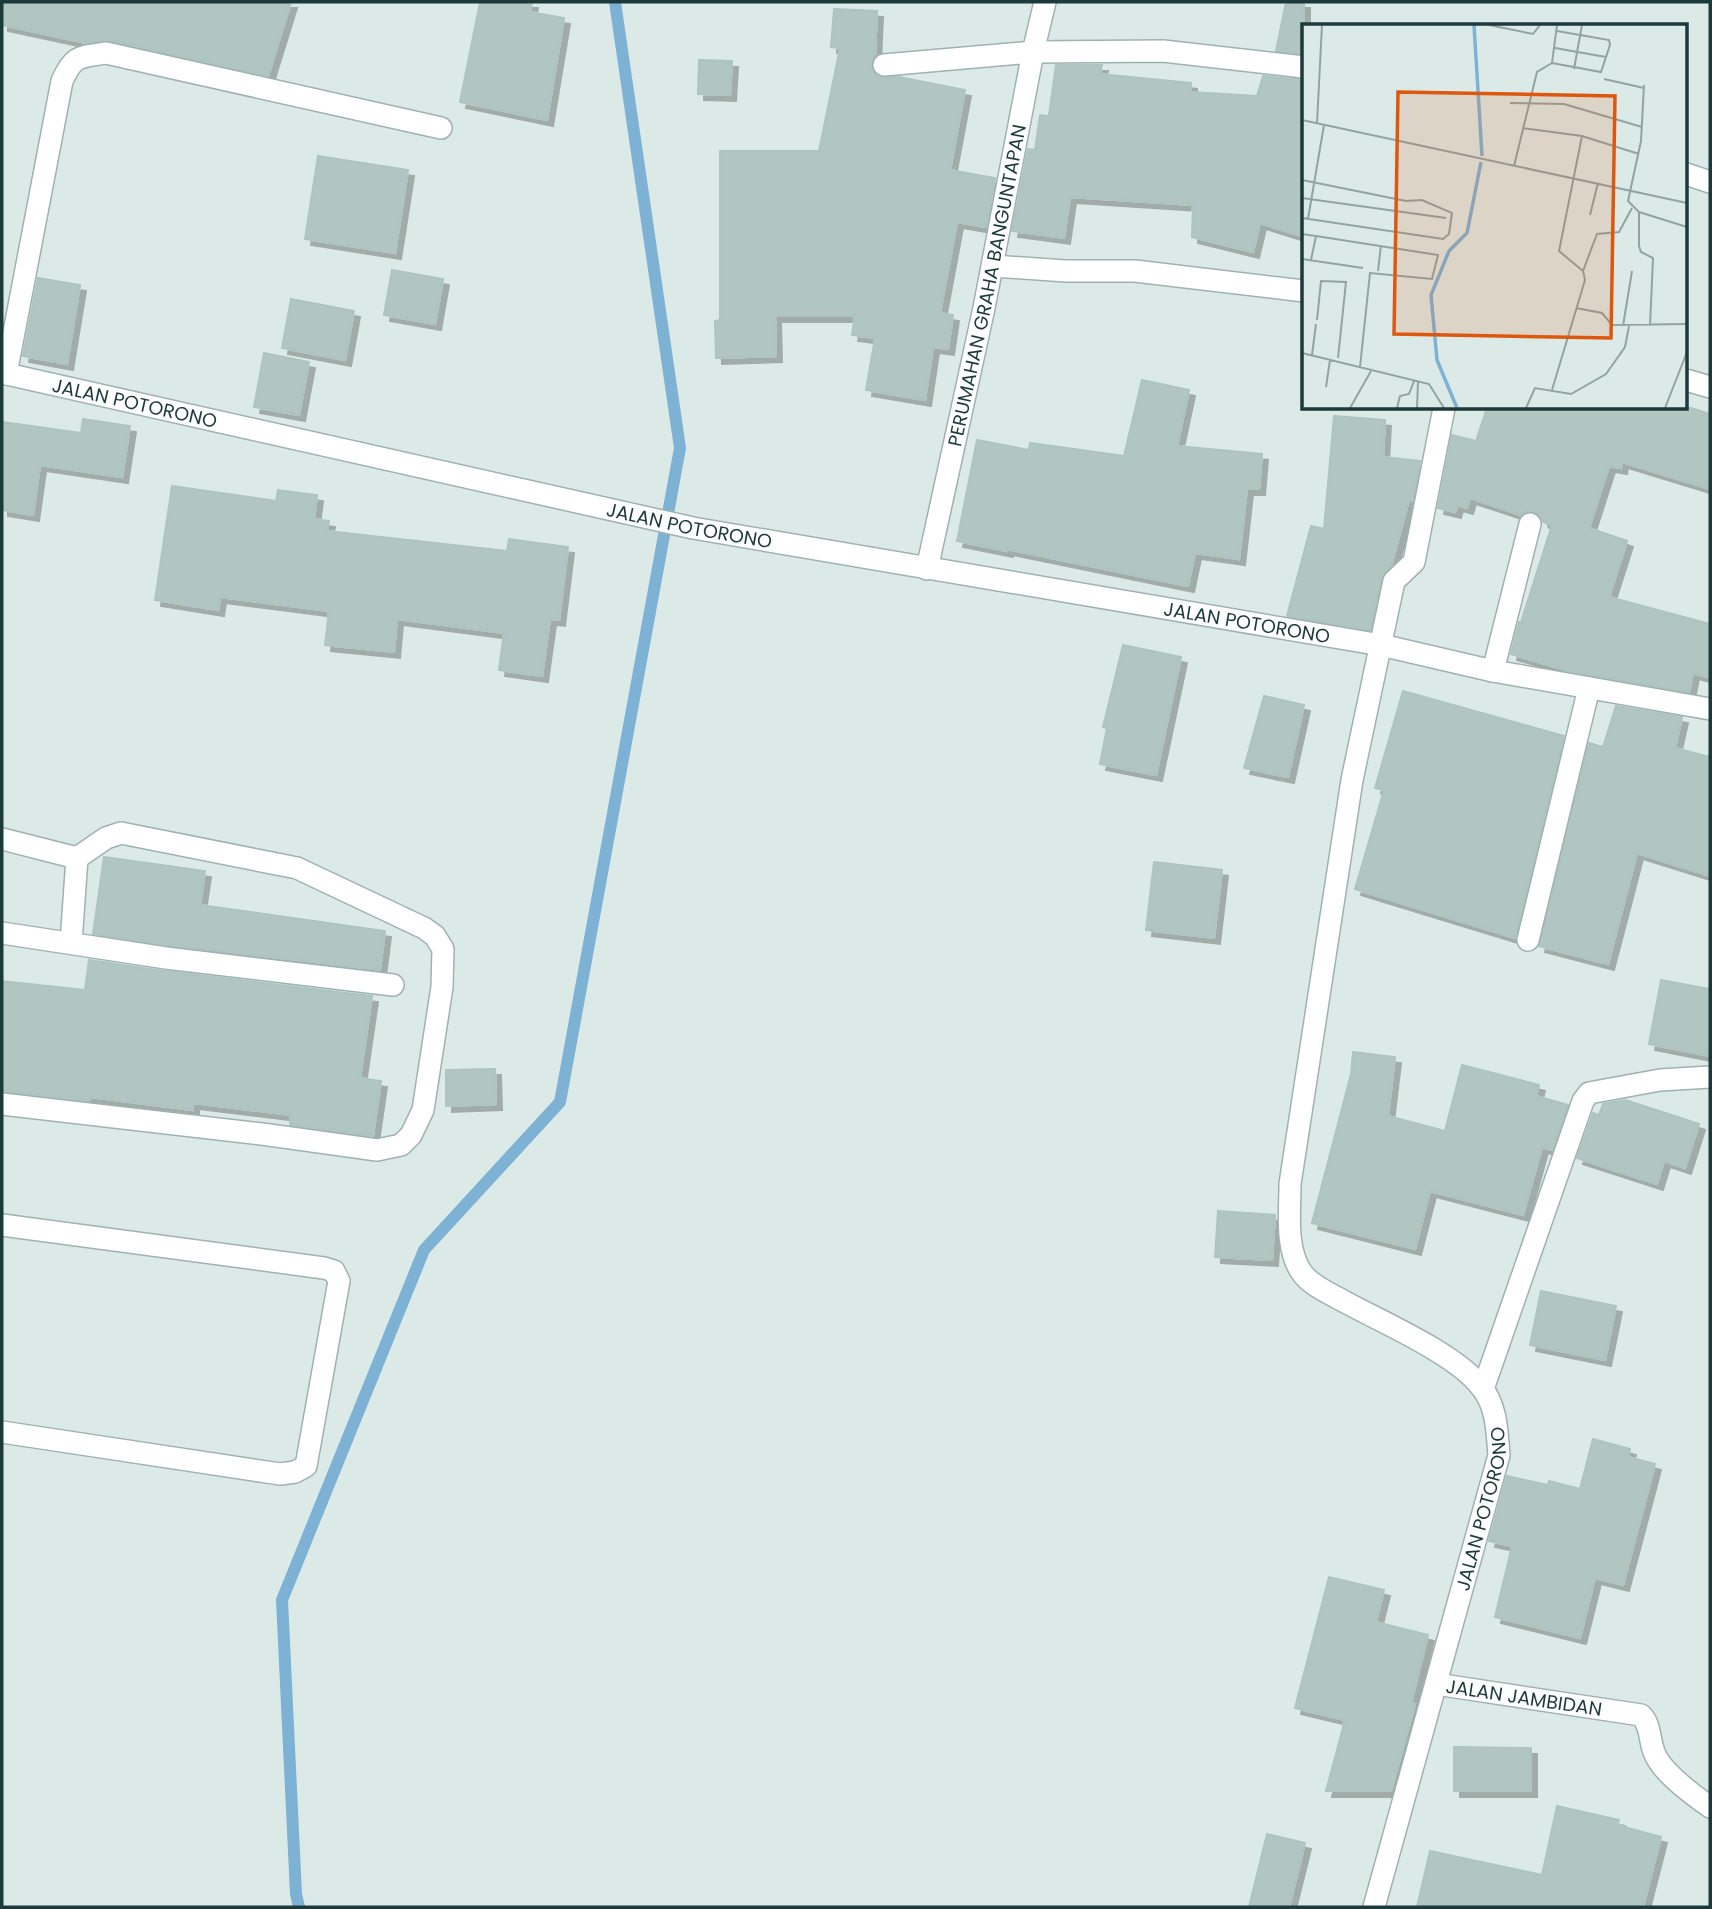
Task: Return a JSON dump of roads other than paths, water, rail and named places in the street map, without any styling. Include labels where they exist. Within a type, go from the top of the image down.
[{"type":"street","name":"PERUMAHAN GRAHA BANGUNTAPAN","points":[[927,569],[993,266],[1033,52],[1045,2]]},
{"type":"street","points":[[884,65],[1033,52],[1163,51],[1302,67]]},
{"type":"street","points":[[4,374],[62,81],[70,63],[86,56],[106,53],[441,128]]},
{"type":"street","points":[[1688,175],[1710,182]]},
{"type":"street","points":[[993,266],[1066,271],[1135,271],[1302,291]]},
{"type":"street","name":"JALAN POTORONO","points":[[4,374],[693,528],[1381,645],[1493,671],[1710,709]]},
{"type":"street","points":[[1688,381],[1710,387]]},
{"type":"street","points":[[1381,645],[1394,581],[1414,562],[1444,410]]},
{"type":"street","points":[[1493,671],[1530,524]]},
{"type":"street","name":"JALAN POTORONO","points":[[1381,645],[1352,780],[1294,1157],[1290,1184],[1291,1234],[1294,1256],[1303,1275],[1329,1293],[1454,1362],[1483,1389],[1495,1416],[1499,1455],[1436,1684]]},
{"type":"street","points":[[1528,940],[1589,688]]},
{"type":"street","points":[[2,839],[77,858],[106,838],[121,833],[297,868],[424,928],[435,936],[443,949],[442,987],[423,1110],[411,1135],[401,1145],[377,1150],[2,1104]]},
{"type":"street","points":[[71,943],[77,858]]},
{"type":"street","points":[[2,933],[180,960],[393,985]]},
{"type":"street","points":[[1483,1389],[1583,1101],[1589,1093],[1660,1080],[1710,1077]]},
{"type":"street","points":[[2,1226],[324,1268],[334,1271],[339,1281],[306,1466],[295,1472],[279,1474],[2,1432]]},
{"type":"street","name":"JALAN JAMBIDAN","points":[[1374,1907],[1436,1684],[1642,1716],[1651,1735],[1655,1755],[1681,1785],[1710,1807]]},
{"type":"waterway","points":[[299,1907],[296,1894],[282,1600],[424,1250],[560,1102],[680,448],[615,2]]}]
